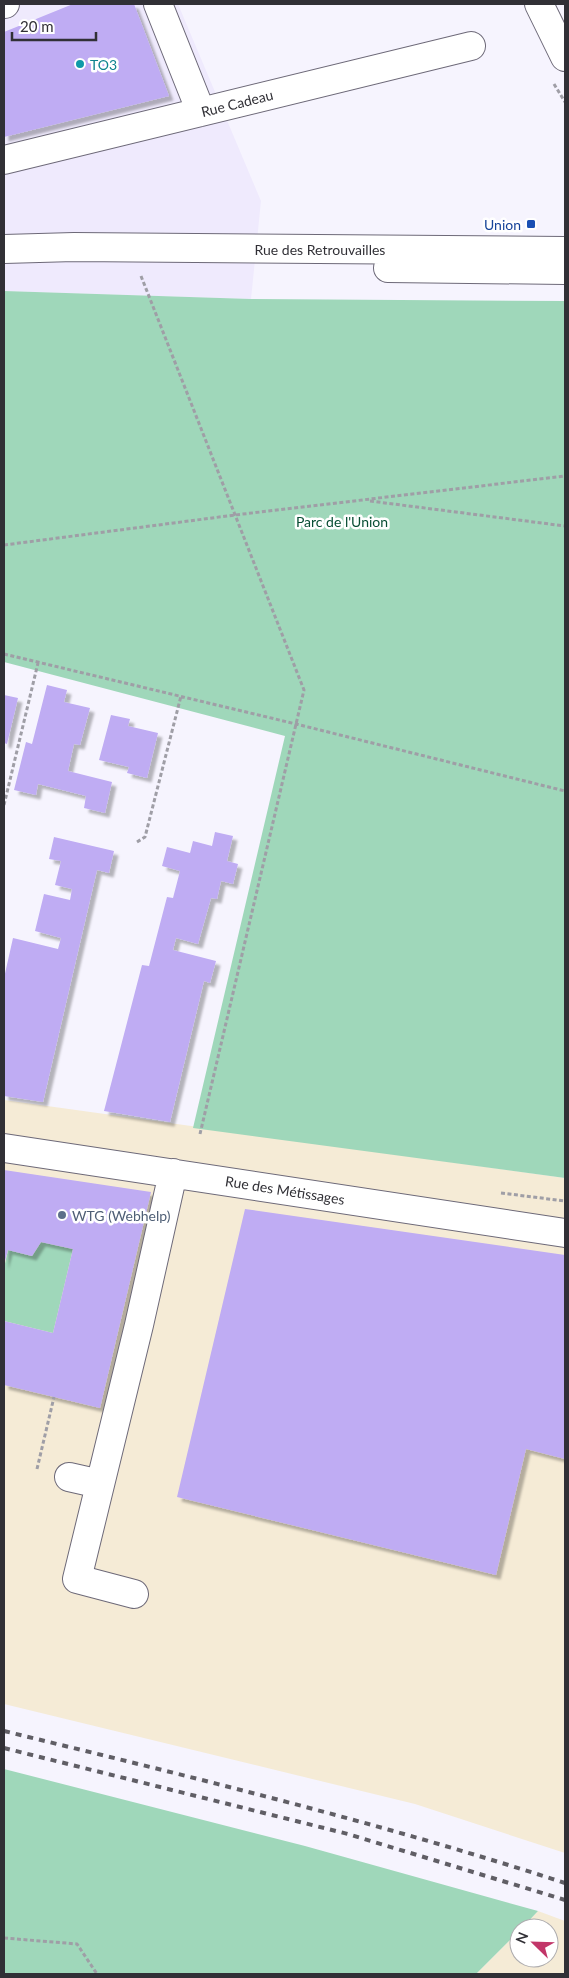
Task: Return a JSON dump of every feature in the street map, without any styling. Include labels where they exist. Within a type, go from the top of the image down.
[{"type":"street","points":[[158,4],[200,112]]},
{"type":"street","points":[[539,4],[565,57]]},
{"type":"street","name":"Rue Cadeau","points":[[4,160],[471,46]]},
{"type":"street","name":"Rue des Retrouvailles","points":[[4,249],[74,246],[565,251]]},
{"type":"street","points":[[4,262],[565,270]]},
{"type":"street","name":"Rue des Métissages","points":[[4,1148],[565,1233]]},
{"type":"street","points":[[134,1594],[77,1579],[139,1325],[173,1173]]},
{"type":"street","points":[[69,1477],[100,1484]]},
{"type":"path","points":[[142,276],[304,690],[200,1134]]},
{"type":"path","points":[[4,545],[235,515],[565,476]]},
{"type":"path","points":[[364,500],[565,526]]},
{"type":"path","points":[[4,654],[565,791]]},
{"type":"path","points":[[4,805],[38,662]]},
{"type":"path","points":[[137,842],[145,837],[181,696]]},
{"type":"path","points":[[37,1469],[54,1397]]},
{"type":"path","points":[[4,1938],[77,1944],[97,1974]]},
{"type":"shaded area","points":[[4,4],[178,4],[261,201],[251,299],[4,291]]},
{"type":"shaded area","points":[[4,1100],[565,1178],[565,1853],[415,1804],[4,1704]]},
{"type":"shaded area","points":[[538,1911],[557,1918],[531,1918]]},
{"type":"shaded area","points":[[559,1919],[565,1921],[565,1974],[476,1974],[509,1941],[509,1968],[559,1968]]},
{"type":"green space","name":"Parc de l'Union","points":[[4,291],[251,299],[565,301],[565,1178],[193,1128],[285,736],[4,662]]},
{"type":"green space","points":[[41,1242],[73,1249],[53,1333],[4,1321],[4,1268],[8,1250],[32,1256]]},
{"type":"green space","points":[[4,1769],[305,1846],[538,1911],[531,1918],[509,1918],[509,1941],[476,1974],[4,1974]]},
{"type":"building","name":"TO3","points":[[73,4],[134,4],[169,96],[4,137],[4,32]]},
{"type":"building","points":[[47,685],[67,690],[64,702],[90,708],[80,745],[74,744],[68,771],[112,782],[105,813],[84,808],[86,796],[38,784],[36,795],[14,790],[26,742],[32,744]]},
{"type":"building","points":[[4,695],[18,698],[7,744],[4,743]]},
{"type":"building","points":[[111,715],[130,719],[128,726],[158,733],[147,778],[127,773],[129,767],[99,760]]},
{"type":"building","points":[[215,832],[233,836],[227,861],[238,864],[233,884],[221,881],[217,899],[211,898],[198,944],[176,938],[173,950],[216,961],[210,983],[204,981],[170,1122],[104,1111],[142,965],[149,966],[167,897],[173,898],[180,871],[162,866],[167,847],[190,853],[193,841],[212,846]]},
{"type":"building","points":[[54,837],[114,851],[109,873],[97,870],[43,1102],[4,1096],[4,978],[13,938],[58,949],[61,938],[35,931],[44,894],[70,900],[72,889],[55,885],[61,861],[49,859]]},
{"type":"building","points":[[4,1170],[151,1192],[100,1408],[4,1385],[4,1321],[53,1333],[73,1249],[41,1242],[32,1256],[8,1250],[4,1265]]},
{"type":"building","points":[[245,1209],[565,1255],[565,1459],[526,1449],[496,1575],[177,1497]]},
{"type":"railway","points":[[4,1731],[216,1783],[426,1840],[565,1883]]},
{"type":"railway","points":[[4,1748],[348,1834],[565,1900]]},
{"type":"place","name":"TO3","points":[[80,64]]},
{"type":"place","name":"Union","points":[[531,224]]},
{"type":"place","name":"WTG (Webhelp)","points":[[62,1215]]}]
